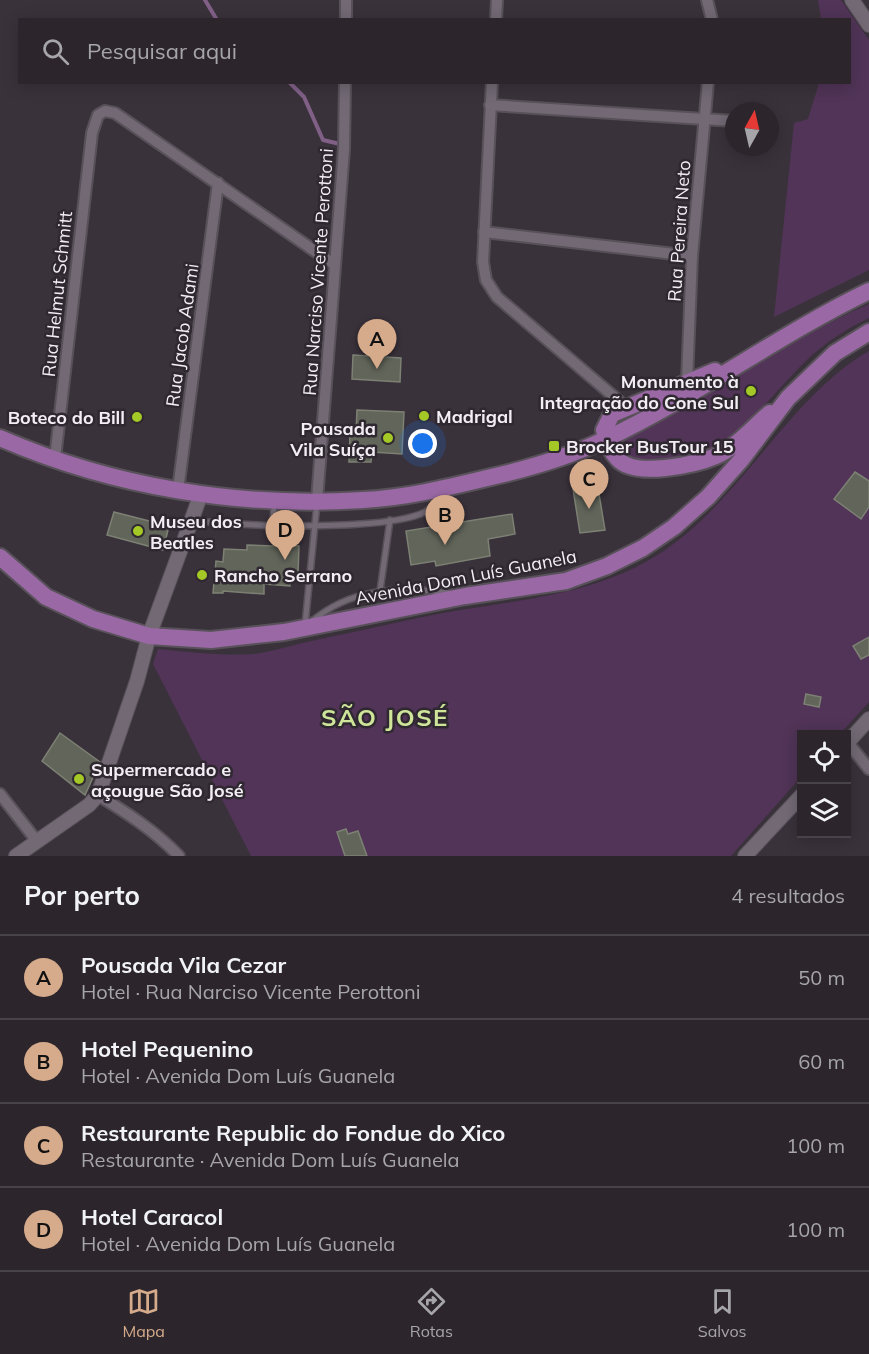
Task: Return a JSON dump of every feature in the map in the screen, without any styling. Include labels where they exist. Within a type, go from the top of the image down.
[{"type":"main road","points":[[0,438],[108,475],[201,494],[274,500],[362,500],[445,488],[514,472],[606,440],[681,400],[828,310],[869,291]]},
{"type":"main road","name":"Avenida Dom Luís Guanela","points":[[0,557],[46,597],[101,622],[149,636],[211,640],[305,627],[465,596],[566,581],[607,566],[643,548],[674,527],[708,497],[764,434],[788,398],[835,353],[869,332]]},
{"type":"main road","points":[[746,359],[625,406],[612,414],[604,430],[606,440],[617,459],[627,466],[655,468],[691,464],[717,456],[732,447],[788,398]]},
{"type":"street","points":[[346,0],[346,18]]},
{"type":"street","points":[[496,18],[497,0]]},
{"type":"street","points":[[707,0],[712,18]]},
{"type":"street","points":[[852,0],[869,25]]},
{"type":"street","name":"Rua Narciso Vicente Perottoni","points":[[317,500],[344,148],[345,84]]},
{"type":"street","points":[[492,84],[483,262],[486,280],[497,297],[625,406]]},
{"type":"street","name":"Rua Pereira Neto","points":[[687,381],[692,256],[708,84]]},
{"type":"street","points":[[490,105],[725,120]]},
{"type":"street","name":"Rua Helmut Schmitt","points":[[56,459],[92,133],[98,115],[105,111],[115,113],[218,183]]},
{"type":"street","points":[[218,183],[335,265]]},
{"type":"street","name":"Rua Jacob Adami","points":[[178,490],[218,183]]},
{"type":"street","points":[[484,232],[692,256]]},
{"type":"street","points":[[16,856],[89,805],[98,795],[137,681],[149,636],[201,494]]},
{"type":"street","points":[[851,739],[869,719]]},
{"type":"street","points":[[851,748],[869,770]]},
{"type":"street","points":[[0,794],[36,840]]},
{"type":"street","points":[[98,795],[140,821],[162,838],[179,856]]},
{"type":"street","points":[[745,856],[797,799]]},
{"type":"lane","points":[[192,521],[315,526],[390,520],[423,513],[432,507],[445,488]]},
{"type":"lane","points":[[273,526],[274,500]]},
{"type":"lane","points":[[305,627],[317,500]]},
{"type":"lane","points":[[380,591],[390,520]]},
{"type":"lane","points":[[305,627],[327,609],[348,598],[380,591],[418,588],[465,596]]},
{"type":"shaded area","points":[[818,0],[841,0],[869,40],[869,270],[774,317],[794,123],[808,119],[819,84],[851,84],[851,18],[821,18]]},
{"type":"shaded area","points":[[869,304],[869,318],[838,335],[818,350],[762,408],[729,437],[687,456],[660,460],[630,457],[616,445],[680,410],[804,336]]},
{"type":"shaded area","points":[[869,351],[869,702],[844,730],[797,730],[797,782],[731,856],[251,856],[153,664],[158,649],[217,654],[260,653],[418,618],[552,595],[617,576],[647,561],[676,542],[701,520],[817,391],[842,369]]},
{"type":"building","points":[[353,355],[401,358],[400,382],[352,379]]},
{"type":"building","name":"Pousada Vila Suíça","points":[[357,410],[404,412],[402,454],[372,452],[371,462],[349,462],[350,433],[356,433]]},
{"type":"building","points":[[855,472],[869,481],[869,507],[861,519],[834,499]]},
{"type":"building","points":[[591,476],[593,489],[598,488],[605,530],[580,533],[573,489],[578,483],[577,478]]},
{"type":"building","name":"Museu dos Beatles","points":[[114,512],[169,526],[163,550],[107,535]]},
{"type":"building","points":[[512,514],[515,534],[488,539],[490,556],[436,566],[435,561],[411,565],[406,531]]},
{"type":"building","points":[[273,544],[299,546],[298,574],[291,575],[290,586],[264,584],[264,594],[223,591],[223,593],[213,593],[216,561],[223,562],[224,549],[247,550],[247,545],[273,546]]},
{"type":"building","points":[[869,637],[869,655],[861,659],[853,646]]},
{"type":"building","points":[[806,694],[821,697],[819,707],[804,704]]},
{"type":"building","name":"Supermercado e açougue São José","points":[[60,733],[100,762],[85,795],[42,761]]},
{"type":"building","points":[[346,829],[348,834],[358,831],[367,856],[345,856],[337,832]]},
{"type":"waterway","points":[[205,0],[216,18]]},
{"type":"waterway","points":[[291,84],[304,97],[323,140],[340,144]]},
{"type":"place","name":"Pousada Vila Cezar","points":[[377,369]]},
{"type":"place","name":"Monumento à Integração do Cone Sul","points":[[751,391]]},
{"type":"place","name":"Madrigal","points":[[424,416]]},
{"type":"place","name":"Boteco do Bill","points":[[137,417]]},
{"type":"place","name":"Pousada Vila Suíça","points":[[388,438]]},
{"type":"place","name":"Brocker BusTour 15","points":[[554,446]]},
{"type":"place","name":"Restaurante Republic do Fondue do Xico","points":[[589,509]]},
{"type":"place","name":"Museu dos Beatles","points":[[138,531]]},
{"type":"place","name":"Hotel Pequenino","points":[[445,545]]},
{"type":"place","name":"Hotel Caracol","points":[[285,560]]},
{"type":"place","name":"Rancho Serrano","points":[[202,575]]},
{"type":"place","name":"Supermercado e açougue São José","points":[[79,779]]},
{"type":"district","name":"SÃO JOSÉ","points":[[385,717]]}]
